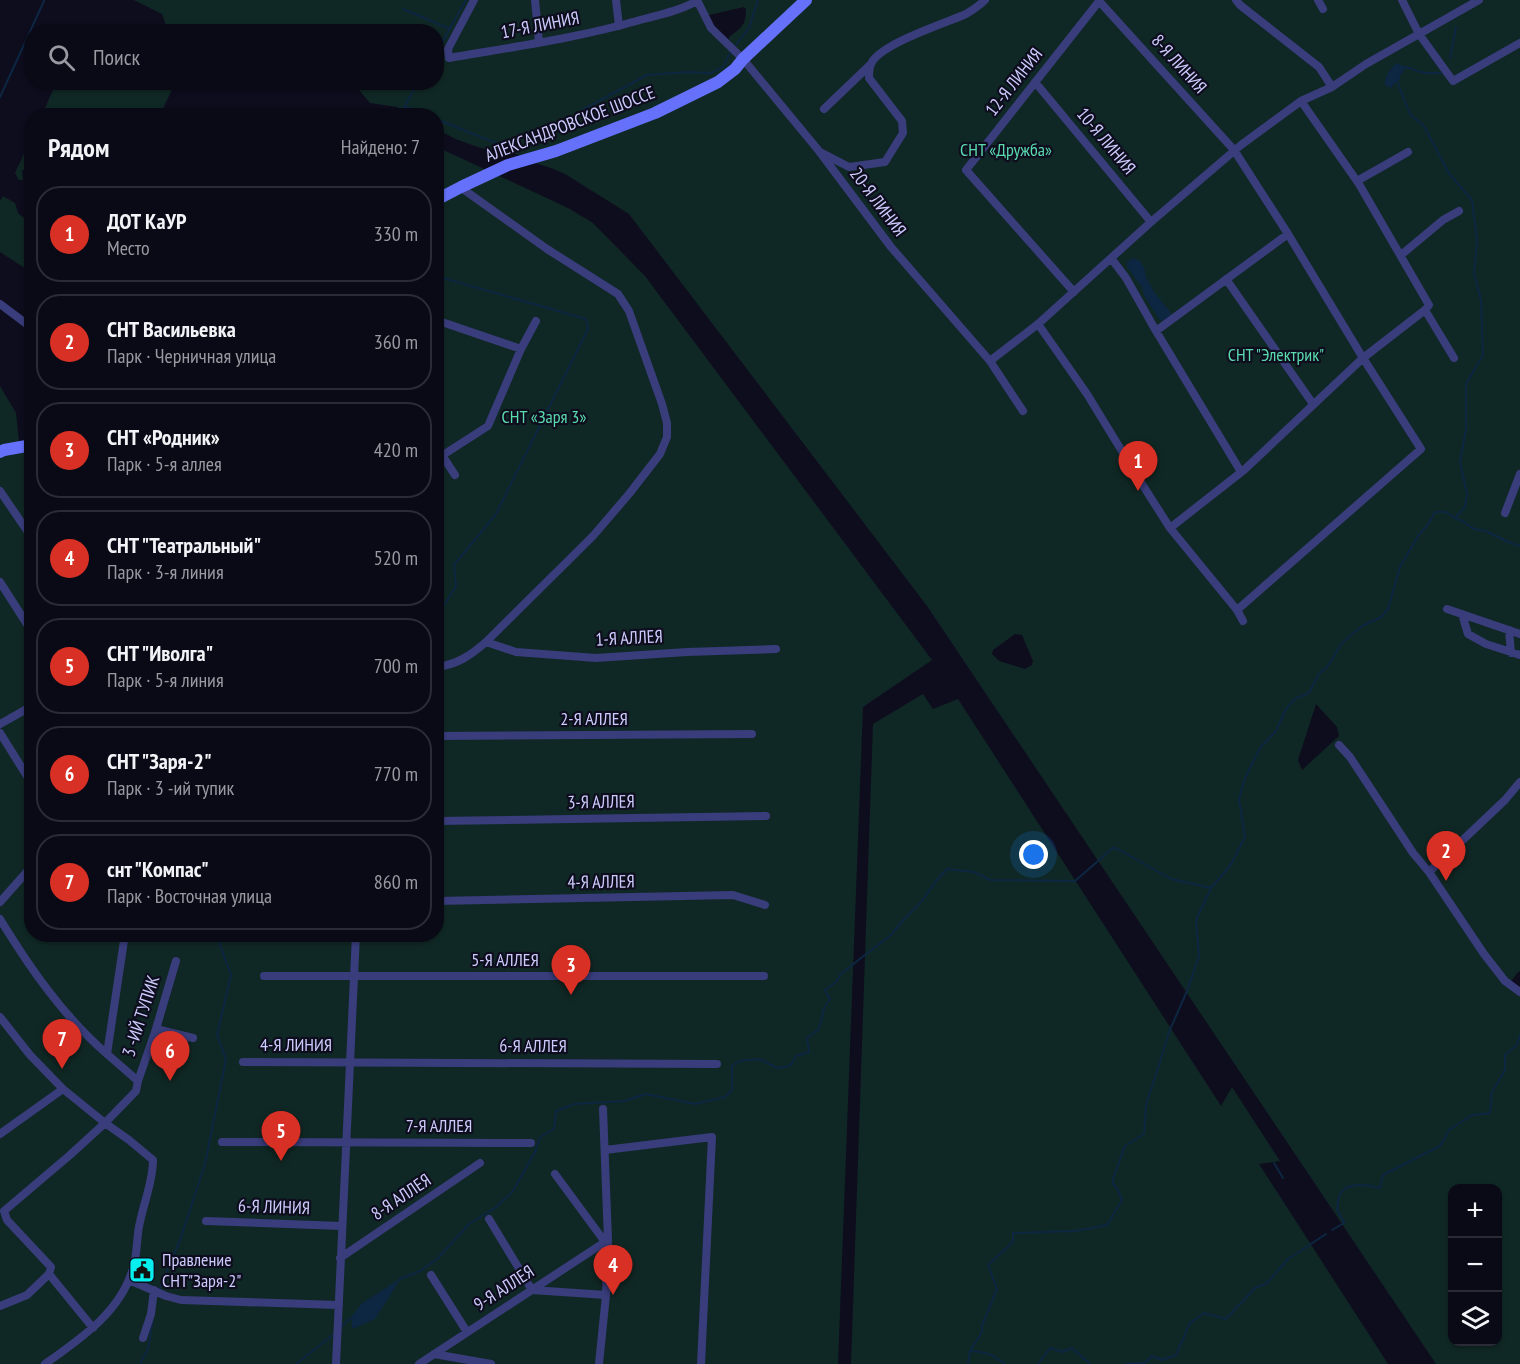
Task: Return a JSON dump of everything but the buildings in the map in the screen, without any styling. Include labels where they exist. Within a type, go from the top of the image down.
[{"type":"street","name":"17-Я ЛИНИЯ","points":[[474,0],[448,49],[447,60],[619,26],[684,8],[697,1]]},
{"type":"street","points":[[535,0],[539,42]]},
{"type":"street","points":[[616,0],[619,26]]},
{"type":"street","name":"АЛЕКСАНДРОВСКОЕ ШОССЕ","points":[[444,196],[508,165],[556,151],[655,113],[718,82],[735,69],[806,0]]},
{"type":"street","points":[[819,151],[849,167],[885,162],[903,133],[902,121],[869,78],[871,62],[883,51],[923,30],[965,14],[985,0]]},
{"type":"street","name":"12-Я ЛИНИЯ","points":[[1074,292],[966,170],[1099,0]]},
{"type":"street","name":"8-Я ЛИНИЯ","points":[[1099,0],[1234,150],[1421,449],[1237,610]]},
{"type":"street","points":[[1236,0],[1319,67],[1332,87]]},
{"type":"street","points":[[1318,0],[1323,9]]},
{"type":"street","points":[[1402,0],[1419,34],[1453,81],[1520,43]]},
{"type":"street","points":[[990,361],[1038,324],[1234,150],[1301,101],[1332,87],[1366,64],[1479,0]]},
{"type":"street","name":"20-Я ЛИНИЯ","points":[[697,1],[711,28],[743,59],[819,151],[891,247],[990,361],[1023,411]]},
{"type":"street","points":[[824,109],[871,65]]},
{"type":"street","name":"10-Я ЛИНИЯ","points":[[1035,82],[1151,222]]},
{"type":"street","points":[[1170,528],[1241,472],[1363,358],[1429,305],[1357,181],[1301,101]]},
{"type":"street","points":[[1357,181],[1408,152]]},
{"type":"street","points":[[444,666],[468,657],[486,642],[593,536],[660,454],[668,436],[662,404],[629,311],[618,294],[546,249],[460,187]]},
{"type":"street","points":[[1401,255],[1443,220],[1459,211]]},
{"type":"street","points":[[1156,331],[1288,234]]},
{"type":"street","points":[[1111,258],[1126,278],[1241,472]]},
{"type":"street","points":[[1226,279],[1313,404]]},
{"type":"street","points":[[0,304],[24,322]]},
{"type":"street","points":[[1425,310],[1454,358]]},
{"type":"street","points":[[444,454],[488,426],[521,349],[536,321]]},
{"type":"street","points":[[444,323],[521,349]]},
{"type":"street","points":[[1038,324],[1087,394],[1170,528],[1237,610],[1243,621]]},
{"type":"street","points":[[0,452],[24,446]]},
{"type":"street","points":[[444,457],[455,475]]},
{"type":"street","points":[[1505,513],[1520,474]]},
{"type":"street","points":[[0,491],[24,526]]},
{"type":"street","points":[[0,582],[24,620]]},
{"type":"street","points":[[1446,609],[1520,634]]},
{"type":"street","points":[[1462,614],[1468,634],[1486,644],[1515,654]]},
{"type":"street","points":[[1509,630],[1515,654]]},
{"type":"street","name":"1-Я АЛЛЕЯ","points":[[486,642],[516,652],[596,658],[776,649]]},
{"type":"street","points":[[0,724],[24,710]]},
{"type":"street","points":[[0,733],[24,771]]},
{"type":"street","name":"2-Я АЛЛЕЯ","points":[[444,736],[752,734]]},
{"type":"street","points":[[1339,745],[1350,757],[1413,853],[1429,872],[1484,954],[1505,981],[1520,992]]},
{"type":"street","points":[[1429,872],[1520,782]]},
{"type":"street","name":"3-Я АЛЛЕЯ","points":[[444,821],[766,816]]},
{"type":"street","points":[[0,902],[24,875]]},
{"type":"street","name":"4-Я АЛЛЕЯ","points":[[444,902],[733,895],[765,905]]},
{"type":"street","points":[[0,919],[25,960],[54,999],[107,1054],[138,1081]]},
{"type":"street","points":[[107,1054],[124,942]]},
{"type":"street","points":[[336,1364],[356,942]]},
{"type":"street","name":"3 -ИЙ ТУПИК","points":[[49,1274],[51,1266],[7,1220],[4,1211],[91,1137],[136,1091],[176,961]]},
{"type":"street","name":"5-Я АЛЛЕЯ","points":[[264,976],[764,976]]},
{"type":"street","points":[[0,1017],[30,1055],[63,1089],[153,1160],[153,1172],[136,1236],[136,1257],[129,1280],[112,1309],[93,1328],[49,1363]]},
{"type":"street","points":[[156,1029],[193,1038]]},
{"type":"street","name":"4-Я ЛИНИЯ","points":[[243,1062],[349,1061]]},
{"type":"street","name":"6-Я АЛЛЕЯ","points":[[349,1061],[717,1064]]},
{"type":"street","points":[[0,1134],[63,1089]]},
{"type":"street","points":[[599,1364],[606,1295],[607,1241],[603,1109]]},
{"type":"street","points":[[604,1150],[712,1137],[701,1364]]},
{"type":"street","name":"7-Я АЛЛЕЯ","points":[[222,1142],[531,1143]]},
{"type":"street","name":"8-Я АЛЛЕЯ","points":[[340,1258],[480,1163]]},
{"type":"street","points":[[555,1174],[607,1241]]},
{"type":"street","points":[[489,1220],[532,1290],[606,1295]]},
{"type":"street","name":"6-Я ЛИНИЯ","points":[[206,1221],[342,1226]]},
{"type":"street","name":"9-Я АЛЛЕЯ","points":[[419,1364],[607,1241]]},
{"type":"street","points":[[0,1306],[27,1295],[49,1274],[93,1328]]},
{"type":"street","points":[[431,1275],[467,1332]]},
{"type":"street","points":[[129,1280],[181,1300],[339,1305]]},
{"type":"street","points":[[143,1338],[157,1292]]},
{"type":"street","points":[[434,1354],[491,1364]]},
{"type":"green space","points":[[134,0],[1520,0],[1520,971],[1508,986],[1520,996],[1520,1364],[1436,1364],[927,606],[629,214],[565,174],[532,162],[521,155],[481,148],[444,133],[444,108],[399,108],[370,103],[359,90],[444,90],[444,24],[166,24],[162,14]],"holes":[[[744,7],[746,9],[744,23],[729,37],[729,41],[705,16]],[[1396,64],[1406,67],[1397,81],[1385,82],[1390,70]],[[1015,634],[1022,635],[1033,661],[1032,665],[1025,669],[999,661],[992,654],[993,650]],[[1316,704],[1337,727],[1339,736],[1302,770],[1298,760]]]},
{"type":"green space","points":[[53,90],[172,90],[163,108],[45,108]]},
{"type":"green space","name":"СНТ «Заря 3»","points":[[444,150],[568,208],[593,223],[645,276],[932,660],[863,707],[838,1364],[0,1364],[0,452],[24,447],[24,942],[444,942]]},
{"type":"green space","points":[[24,154],[23,180],[19,180],[15,173]]},
{"type":"green space","points":[[3,196],[15,203],[18,213],[24,218],[24,267],[0,252],[0,201]]},
{"type":"green space","points":[[0,386],[16,413],[19,442],[0,447]]},
{"type":"green space","points":[[923,694],[933,709],[958,699],[1221,1106],[1232,1087],[1280,1161],[1259,1164],[1388,1364],[851,1364],[873,724]]},
{"type":"water","points":[[1396,63],[1406,67],[1391,88],[1385,85],[1385,79]]},
{"type":"water","points":[[1133,258],[1140,261],[1154,292],[1171,313],[1171,316],[1163,321],[1159,319],[1144,295],[1142,287],[1127,267],[1127,262]]},
{"type":"water","points":[[401,1278],[375,1319],[352,1329],[352,1316],[361,1304]]},
{"type":"waterway","points":[[444,39],[466,0]]},
{"type":"waterway","points":[[735,46],[749,28],[758,0]]},
{"type":"waterway","points":[[33,24],[44,1]]},
{"type":"waterway","points":[[403,9],[438,24]]},
{"type":"waterway","points":[[444,26],[450,29]]},
{"type":"waterway","points":[[1450,58],[1456,27]]},
{"type":"waterway","points":[[0,97],[24,45]]},
{"type":"waterway","points":[[444,122],[511,149],[531,145],[557,131],[584,109],[647,75],[711,73],[723,67],[731,51]]},
{"type":"waterway","points":[[1405,68],[1424,73],[1441,73]]},
{"type":"waterway","points":[[968,1364],[970,1351],[982,1332],[982,1325],[997,1289],[988,1265],[1013,1242],[1013,1233],[1075,1231],[1107,1225],[1122,1200],[1113,1184],[1113,1179],[1125,1146],[1144,1134],[1146,1105],[1169,1032],[1199,956],[1196,920],[1211,888],[1230,866],[1245,837],[1239,799],[1245,778],[1260,748],[1276,731],[1286,709],[1296,698],[1310,691],[1319,674],[1327,667],[1342,643],[1362,626],[1381,617],[1388,609],[1400,567],[1435,512],[1446,512],[1455,518],[1465,507],[1467,494],[1460,462],[1466,429],[1466,384],[1483,355],[1481,300],[1474,273],[1477,241],[1472,200],[1448,172],[1424,126],[1410,114],[1397,81],[1399,78]]},
{"type":"waterway","points":[[404,108],[414,90]]},
{"type":"waterway","points":[[444,278],[586,319],[588,329],[496,514],[454,565],[456,586],[444,605]]},
{"type":"waterway","points":[[1455,518],[1474,529],[1486,531],[1520,546]]},
{"type":"waterway","points":[[400,1279],[420,1271],[438,1258],[469,1224],[495,1208],[513,1191],[535,1152],[540,1137],[554,1129],[556,1111],[574,1104],[624,1101],[646,1094],[695,1104],[725,1097],[732,1090],[732,1066],[739,1061],[760,1059],[777,1068],[790,1066],[796,1056],[809,1052],[807,1038],[819,1029],[824,1008],[830,999],[825,990],[836,982],[841,974],[891,935],[947,869],[974,872],[990,880],[1075,881],[1114,847],[1171,879],[1211,888]]},
{"type":"waterway","points":[[159,1290],[180,1240],[205,1164],[226,1059],[217,1035],[231,975],[219,942]]},
{"type":"waterway","points":[[1332,1230],[1344,1223],[1337,1209],[1339,1196],[1343,1190],[1358,1185],[1380,1188],[1383,1175],[1440,1146],[1449,1130],[1472,1115],[1490,1113],[1492,1092],[1505,1070],[1505,1055],[1517,1045],[1520,1035]]},
{"type":"waterway","points":[[1274,1163],[1283,1178]]},
{"type":"waterway","points":[[1125,1364],[1145,1363],[1152,1356],[1162,1360],[1176,1355],[1190,1323],[1204,1313],[1226,1319],[1255,1288],[1267,1283],[1288,1259],[1326,1234]]},
{"type":"waterway","points":[[340,1328],[353,1316]]},
{"type":"waterway","points":[[140,1364],[148,1349],[153,1319]]},
{"type":"waterway","points":[[296,1364],[333,1335]]},
{"type":"waterway","points":[[1038,1364],[1050,1348],[1062,1352],[1072,1348],[1090,1364]]},
{"type":"waterway","points":[[970,1351],[989,1354],[1005,1364]]},
{"type":"place","name":"ДОТ КаУР","points":[[1138,491]]},
{"type":"place","name":"СНТ Васильевка","points":[[1446,881]]},
{"type":"place","name":"СНТ «Родник»","points":[[571,995]]},
{"type":"place","name":"снт \"Компас\"","points":[[62,1069]]},
{"type":"place","name":"СНТ \"Заря-2\"","points":[[170,1081]]},
{"type":"place","name":"СНТ \"Иволга\"","points":[[281,1161]]},
{"type":"place","name":"Правление СНТ\"Заря-2\"","points":[[142,1270]]},
{"type":"place","name":"СНТ \"Театральный\"","points":[[613,1295]]},
{"type":"park label","name":"СНТ «Дружба»","points":[[1006,150]]},
{"type":"park label","name":"СНТ \"Электрик\"","points":[[1276,355]]}]
